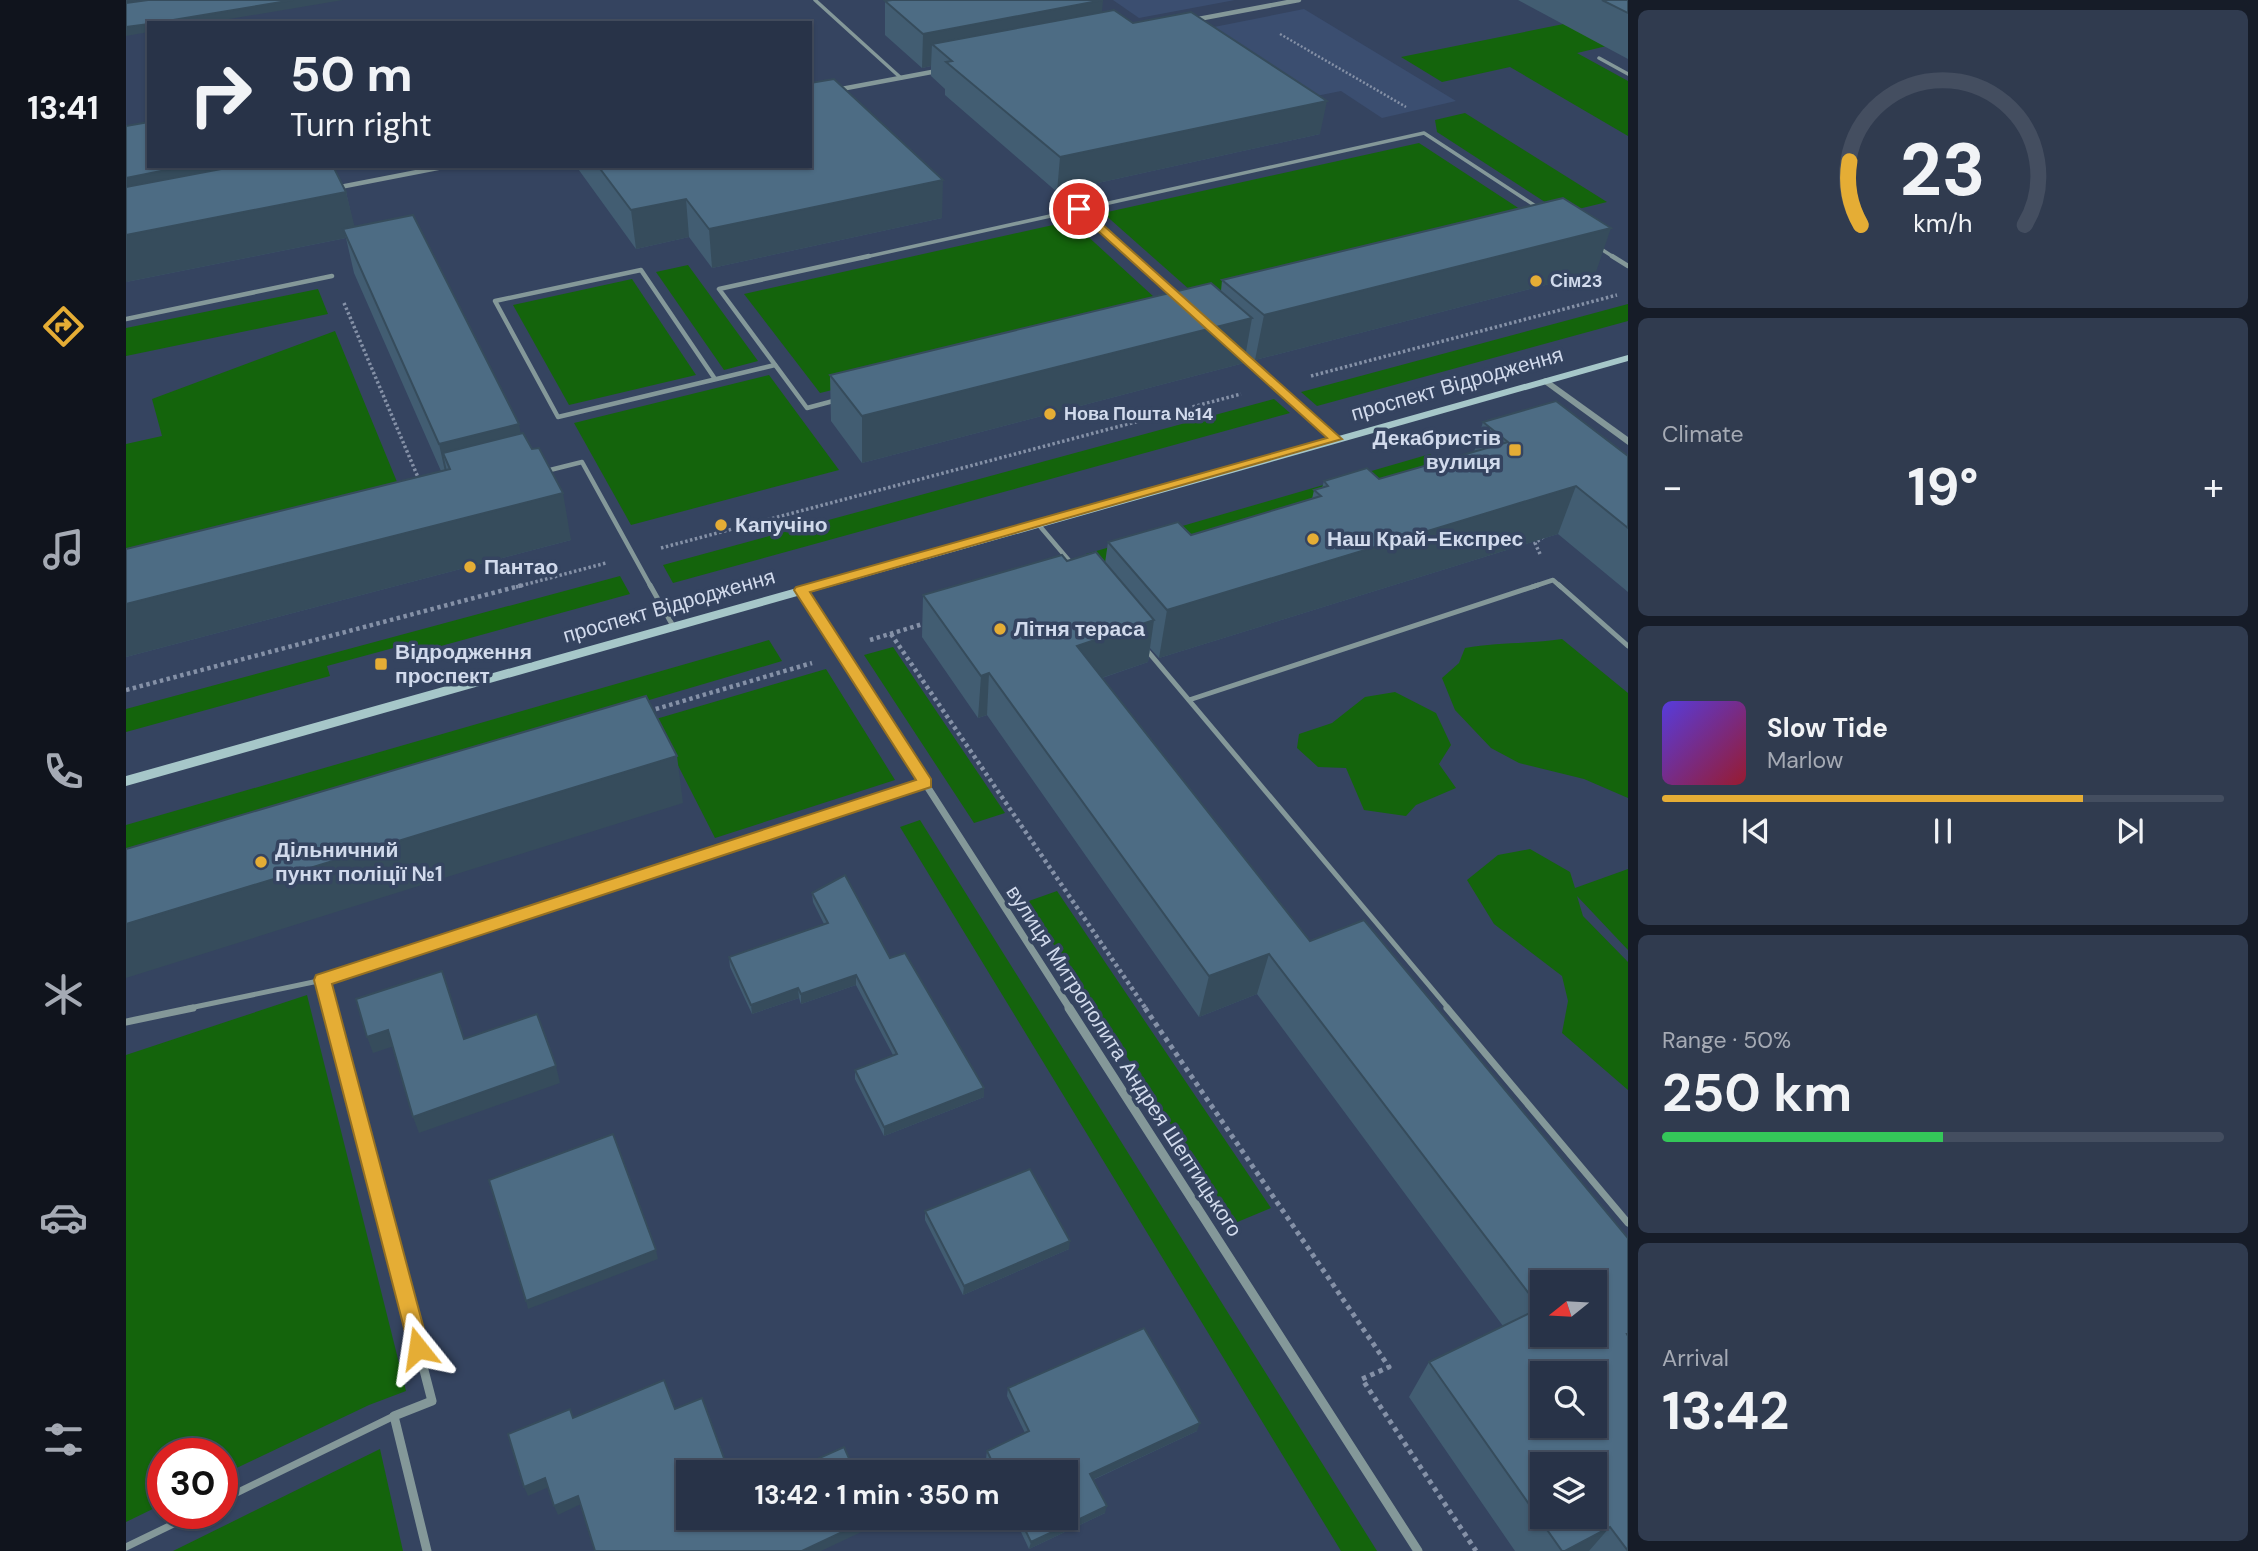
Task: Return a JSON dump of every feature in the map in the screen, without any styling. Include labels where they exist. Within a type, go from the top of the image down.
[{"type":"main road","name":"проспект Відродження","points":[[126,781],[1628,358]]},
{"type":"street","points":[[1180,23],[1299,0]]},
{"type":"street","points":[[823,93],[941,70]]},
{"type":"street","points":[[324,190],[438,168]]},
{"type":"street","points":[[1546,381],[1628,442]]},
{"type":"street","name":"вулиця Митрополита Андрея Шептицького","points":[[802,590],[1418,1551]]},
{"type":"street","points":[[323,980],[432,1401],[394,1416],[427,1551]]},
{"type":"lane","points":[[816,0],[901,78]]},
{"type":"lane","points":[[1599,58],[1628,74]]},
{"type":"lane","points":[[847,398],[807,408],[719,289],[1424,133],[1537,207]]},
{"type":"lane","points":[[1079,209],[1185,303]]},
{"type":"lane","points":[[1594,244],[1628,266]]},
{"type":"lane","points":[[715,379],[641,270],[495,301],[558,417],[775,365]]},
{"type":"lane","points":[[126,319],[332,276]]},
{"type":"lane","points":[[1235,349],[1336,439]]},
{"type":"lane","points":[[544,472],[582,462],[673,626]]},
{"type":"lane","points":[[1038,524],[1076,568]]},
{"type":"lane","points":[[1189,700],[1553,580],[1628,646]]},
{"type":"lane","points":[[1137,638],[1628,1223]]},
{"type":"lane","points":[[126,1022],[323,980],[926,783]]},
{"type":"lane","points":[[238,1492],[394,1416]]},
{"type":"lane","points":[[126,1547],[163,1529]]},
{"type":"path","points":[[1241,11],[1410,109]]},
{"type":"path","points":[[332,276],[422,488]]},
{"type":"path","points":[[126,690],[1628,292]]},
{"type":"path","points":[[1535,543],[1555,529]]},
{"type":"path","points":[[1525,535],[1535,543],[1553,580]]},
{"type":"path","points":[[644,712],[929,622]]},
{"type":"path","points":[[891,634],[1389,1367],[1362,1379],[1476,1551]]},
{"type":"shaded area","points":[[1113,0],[1235,0],[1139,18]]},
{"type":"shaded area","points":[[1304,9],[1456,101],[1382,118],[1341,91],[1311,97],[1209,28]]},
{"type":"green space","points":[[1628,11],[1628,41],[1577,53],[1628,81],[1628,136],[1510,67],[1442,82],[1401,57]]},
{"type":"green space","points":[[1465,113],[1607,202],[1562,213],[1437,132],[1435,120]]},
{"type":"green space","points":[[1419,143],[1532,217],[1199,298],[1103,213]]},
{"type":"green space","points":[[1071,221],[1166,308],[820,393],[744,294]]},
{"type":"green space","points":[[688,265],[758,361],[724,370],[656,272]]},
{"type":"green space","points":[[632,279],[696,375],[569,405],[513,305]]},
{"type":"green space","points":[[318,289],[328,314],[126,356],[126,328]]},
{"type":"green space","points":[[1628,304],[1628,321],[1317,406],[1301,392]]},
{"type":"green space","points":[[335,331],[402,494],[126,562],[126,444],[162,436],[152,399]]},
{"type":"green space","points":[[769,375],[839,470],[631,525],[574,423]]},
{"type":"green space","points":[[1274,399],[1290,413],[673,583],[663,565]]},
{"type":"green space","points":[[1430,454],[1443,465],[1097,566],[1086,554]]},
{"type":"green space","points":[[620,576],[630,594],[412,654],[408,644],[327,666],[330,676],[126,732],[126,709]]},
{"type":"green space","points":[[1562,639],[1628,693],[1628,798],[1584,779],[1519,763],[1491,748],[1455,710],[1442,678],[1459,663],[1465,648]]},
{"type":"green space","points":[[769,640],[782,661],[126,854],[126,825]]},
{"type":"green space","points":[[893,647],[1005,813],[974,823],[864,655]]},
{"type":"green space","points":[[826,669],[895,780],[715,838],[661,732],[306,822]]},
{"type":"green space","points":[[1395,692],[1436,713],[1451,745],[1439,764],[1456,788],[1416,805],[1406,816],[1364,810],[1346,768],[1318,767],[1297,748],[1299,734],[1332,723],[1365,697]]},
{"type":"green space","points":[[920,820],[1377,1551],[1341,1551],[900,827]]},
{"type":"green space","points":[[1530,849],[1570,872],[1575,888],[1628,869],[1628,950],[1577,896],[1583,916],[1628,962],[1628,1090],[1562,1033],[1568,1001],[1562,976],[1494,924],[1467,880],[1498,855]]},
{"type":"green space","points":[[1057,891],[1271,1208],[1235,1223],[1026,902]]},
{"type":"green space","points":[[307,995],[406,1391],[369,1405],[238,1467],[238,1438],[147,1438],[147,1512],[126,1522],[126,1055]]},
{"type":"green space","points":[[380,1449],[403,1551],[173,1551],[218,1529],[238,1529],[238,1519]]},
{"type":"building","points":[[148,0],[293,0],[167,21],[147,21],[147,24],[126,27],[126,3]]},
{"type":"building","points":[[1103,0],[923,34],[885,1]]},
{"type":"building","points":[[1602,0],[1628,0],[1628,13]]},
{"type":"building","points":[[1114,10],[1133,23],[1191,12],[1327,101],[1060,157],[946,62],[952,61],[932,44]]},
{"type":"building","points":[[834,79],[943,180],[709,229],[686,199],[631,210],[600,168],[812,168],[812,83]]},
{"type":"building","points":[[147,122],[147,168],[176,168],[126,178],[126,126]]},
{"type":"building","points":[[226,168],[334,168],[346,192],[126,235],[126,187]]},
{"type":"building","points":[[1563,198],[1611,228],[1264,315],[1222,280]]},
{"type":"building","points":[[413,215],[519,424],[439,444],[343,229]]},
{"type":"building","points":[[1211,283],[1252,318],[862,416],[830,375]]},
{"type":"building","points":[[1556,401],[1628,456],[1628,528],[1576,486],[1167,610],[1108,542],[1178,522],[1191,535],[1321,496],[1314,490],[1328,486],[1324,481],[1367,468],[1379,479],[1508,442],[1483,422]]},
{"type":"building","points":[[523,433],[532,449],[539,448],[563,493],[126,604],[126,549],[450,469],[443,453]]},
{"type":"building","points":[[1096,552],[1154,620],[1077,646],[1310,941],[1364,920],[1628,1238],[1628,1551],[1610,1527],[1607,1529],[1607,1452],[1530,1452],[1530,1506],[1429,1362],[1530,1313],[1530,1348],[1606,1348],[1607,1270],[1530,1270],[1530,1295],[1269,954],[1209,976],[989,673],[981,676],[923,595],[1062,555],[1067,561]]},
{"type":"building","points":[[646,696],[677,756],[126,924],[126,849]]},
{"type":"building","points":[[845,875],[890,958],[905,953],[984,1088],[884,1127],[855,1070],[897,1054],[856,975],[801,994],[798,988],[751,1005],[729,957],[828,923],[812,893]]},
{"type":"building","points":[[442,971],[464,1039],[537,1014],[556,1066],[413,1117],[388,1030],[367,1037],[356,999]]},
{"type":"building","points":[[613,1134],[656,1250],[526,1301],[489,1180]]},
{"type":"building","points":[[1030,1169],[1070,1241],[964,1286],[925,1211]]},
{"type":"building","points":[[1144,1328],[1200,1423],[1090,1474],[1107,1506],[1078,1520],[1078,1460],[991,1460],[987,1451],[1029,1431],[1008,1388]]},
{"type":"building","points":[[664,1380],[675,1409],[702,1398],[725,1460],[676,1460],[676,1530],[846,1530],[802,1551],[595,1551],[578,1496],[554,1506],[545,1478],[524,1487],[508,1434],[570,1409],[573,1418]]},
{"type":"building","points":[[844,1447],[850,1460],[815,1460]]},
{"type":"building","points":[[1547,1529],[1606,1529],[1565,1551],[1562,1551]]},
{"type":"building","points":[[1025,1530],[1056,1530],[1031,1542]]},
{"type":"place","name":"Сім23","points":[[1536,281]]},
{"type":"place","name":"Нова Пошта №14","points":[[1050,414]]},
{"type":"place","name":"Декабристів вулиця","points":[[1515,450]]},
{"type":"place","name":"Капучіно","points":[[721,525]]},
{"type":"place","name":"Наш Край-Експрес","points":[[1313,539]]},
{"type":"place","name":"Пантао","points":[[470,567]]},
{"type":"place","name":"Літня тераса","points":[[1000,629]]},
{"type":"place","name":"Відродження проспект","points":[[381,664]]},
{"type":"place","name":"Дільничний пункт поліції №1","points":[[261,862]]},
{"type":"route","points":[[418,1348],[323,980],[926,783],[802,590],[1336,439],[1079,209]]}]
